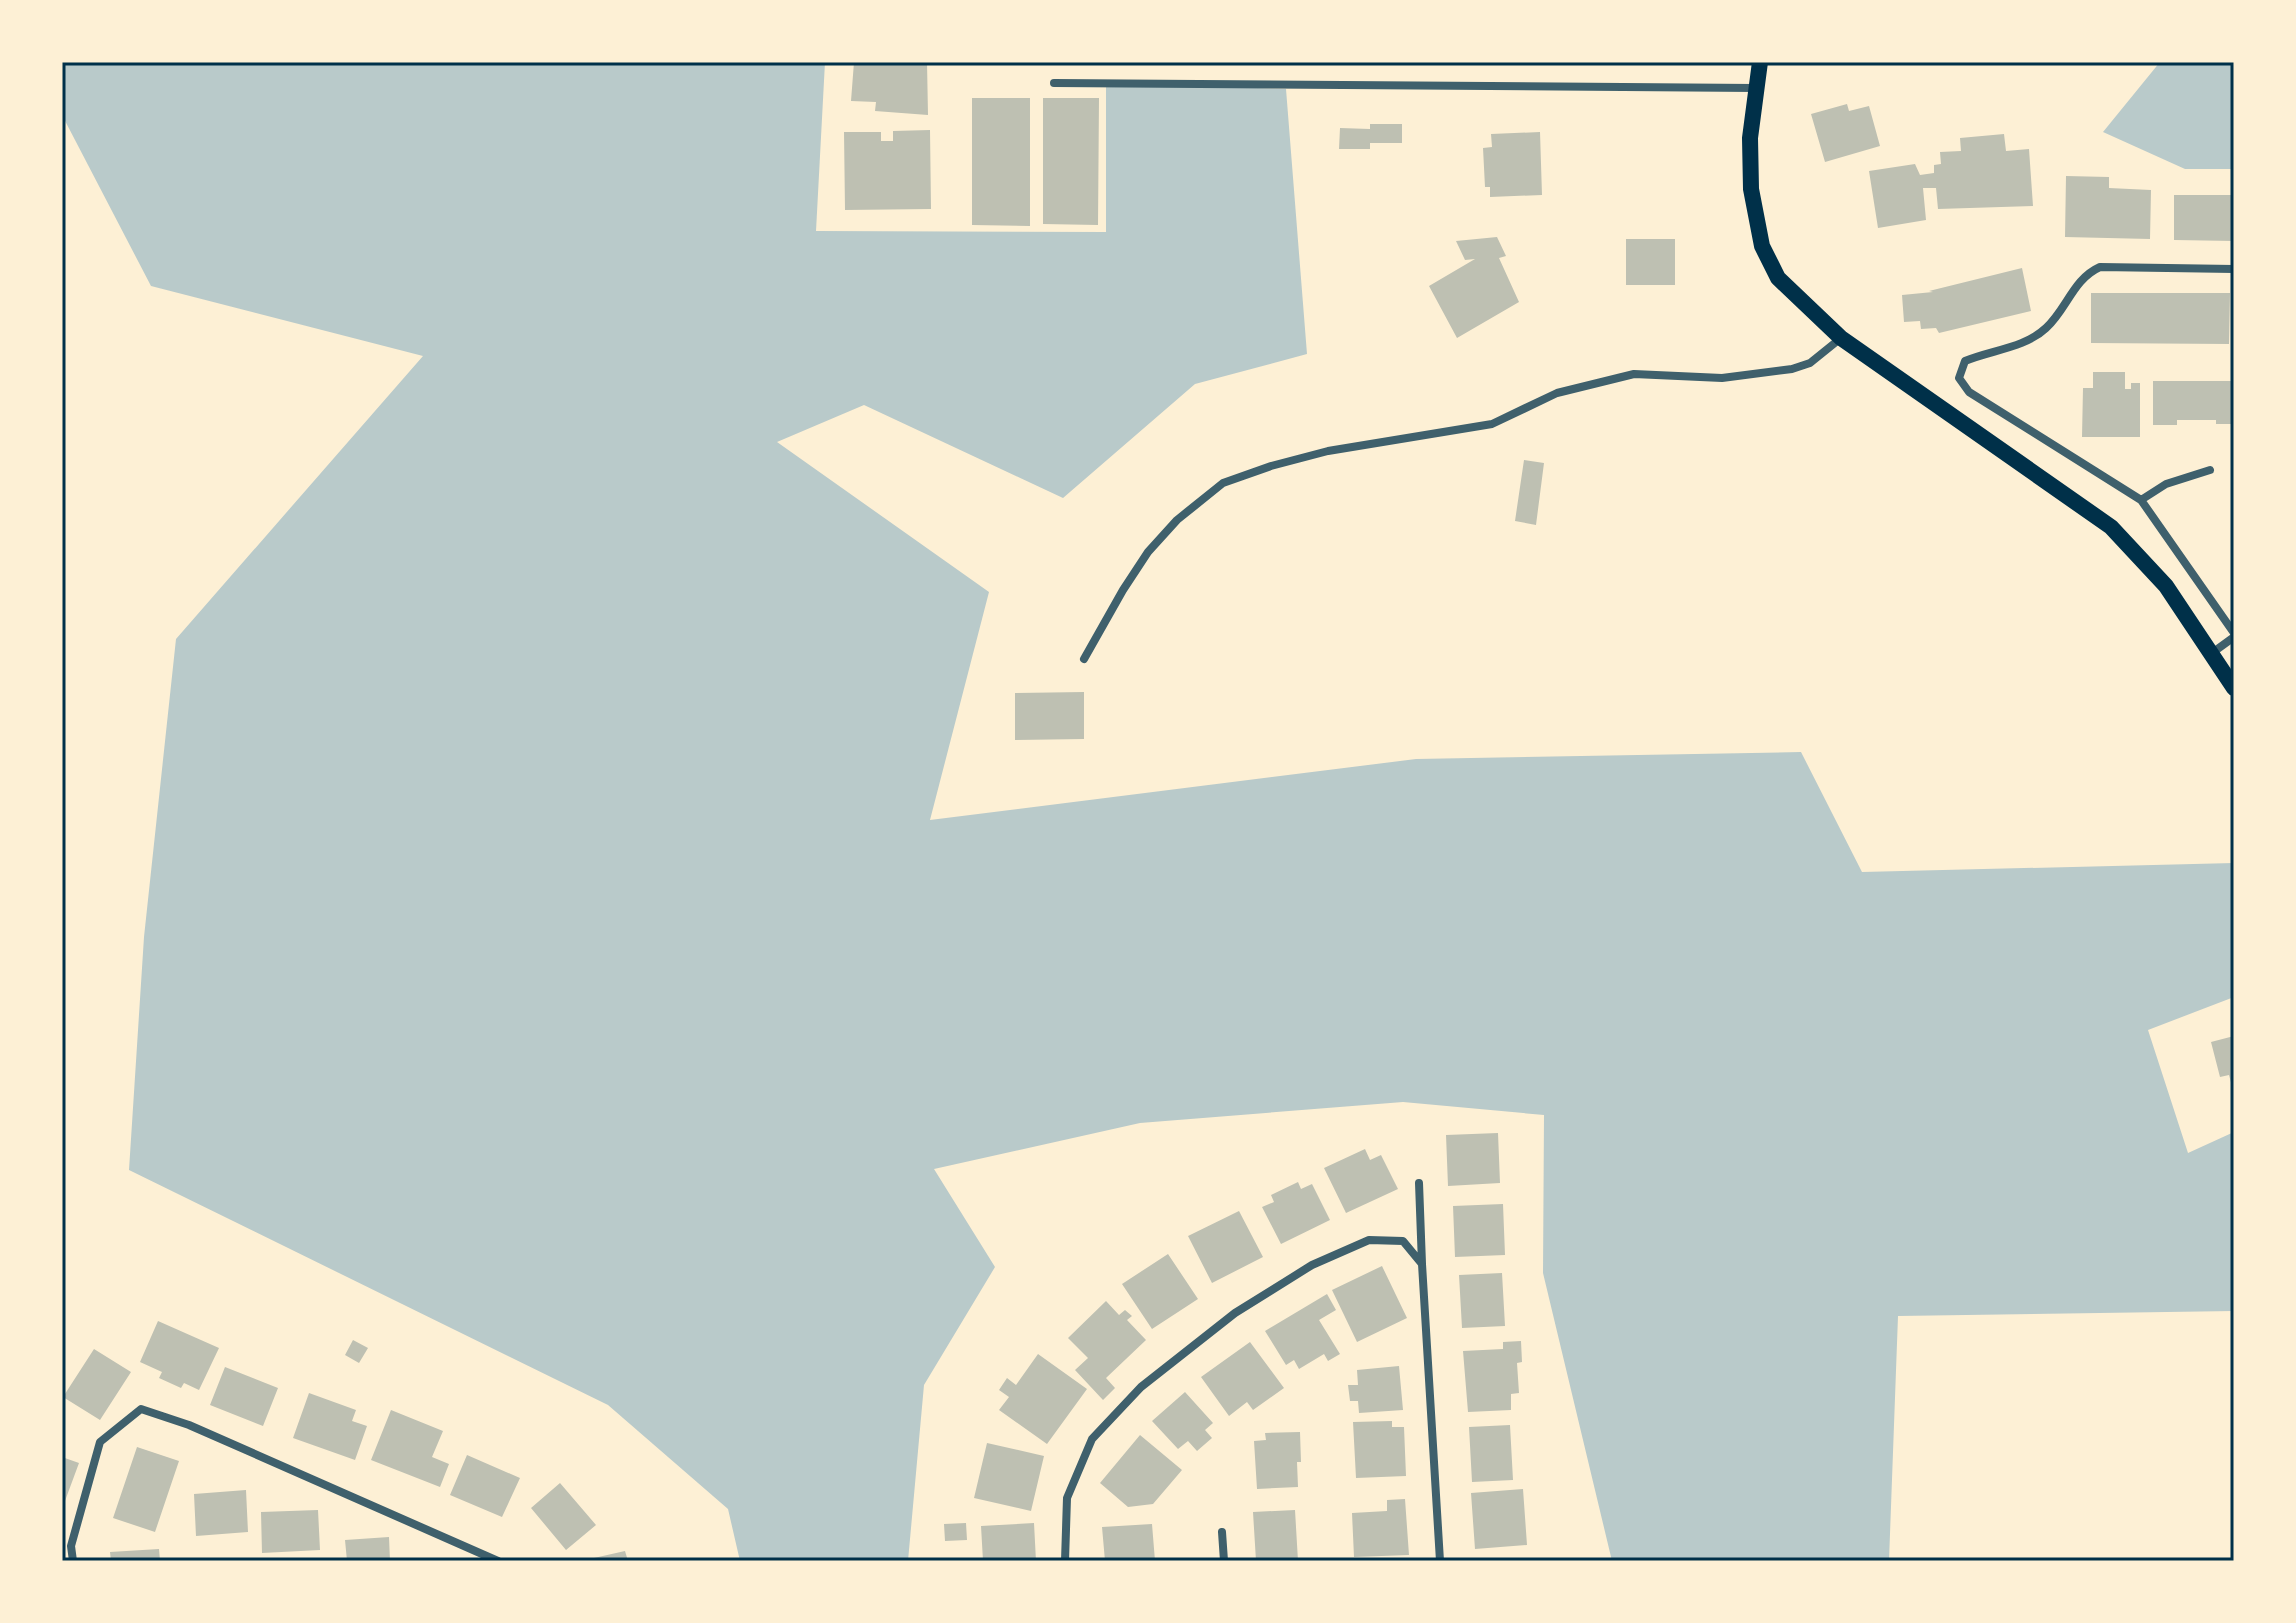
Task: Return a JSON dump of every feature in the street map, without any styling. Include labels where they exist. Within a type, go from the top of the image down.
[{"type":"main road","points":[[1760,62],[1750,138],[1751,189],[1762,246],[1778,278],[1841,338],[2111,527],[2166,586],[2234,688]]},
{"type":"street","points":[[1054,83],[1755,88]]},
{"type":"street","points":[[2212,653],[2234,635],[2141,500],[1969,392],[1959,378],[1965,361],[2029,341],[2047,328],[2086,273],[2100,267],[2234,269]]},
{"type":"street","points":[[1084,659],[1148,552],[1177,520],[1223,483],[1328,451],[1492,424],[1557,393],[1634,374],[1722,378],[1792,369],[1810,363],[1841,338]]},
{"type":"street","points":[[2141,500],[2166,484],[2210,470]]},
{"type":"street","points":[[1419,1183],[1440,1561]]},
{"type":"street","points":[[1065,1561],[1067,1498],[1092,1439],[1141,1387],[1235,1313],[1312,1265],[1369,1240],[1403,1241],[1422,1264]]},
{"type":"street","points":[[73,1561],[71,1546],[100,1442],[141,1409],[189,1425],[498,1561]]},
{"type":"street","points":[[1222,1532],[1224,1561]]},
{"type":"shaded area","points":[[62,62],[825,62],[816,231],[1106,232],[1106,83],[1286,89],[1307,354],[1195,384],[1063,498],[864,405],[777,442],[989,592],[930,820],[1416,759],[1801,752],[1862,872],[2234,863],[2234,997],[2148,1030],[2188,1153],[2234,1132],[2234,1311],[1898,1316],[1889,1561],[1612,1561],[1543,1273],[1544,1115],[1403,1102],[1140,1123],[934,1169],[995,1267],[924,1385],[908,1561],[740,1561],[728,1509],[608,1405],[129,1170],[144,937],[176,639],[423,356],[151,286],[62,115]]},
{"type":"shaded area","points":[[2160,62],[2234,62],[2234,169],[2185,169],[2103,132]]},
{"type":"building","points":[[854,62],[927,62],[928,115],[875,111],[876,102],[851,101]]},
{"type":"building","points":[[972,98],[1030,98],[1030,226],[972,225]]},
{"type":"building","points":[[1043,98],[1099,98],[1098,225],[1043,224]]},
{"type":"building","points":[[1847,104],[1849,111],[1869,106],[1880,146],[1825,162],[1811,114]]},
{"type":"building","points":[[1370,124],[1402,124],[1402,143],[1370,143],[1370,149],[1339,149],[1340,128],[1370,129]]},
{"type":"building","points":[[930,130],[931,209],[845,210],[844,132],[881,132],[881,141],[893,141],[893,131]]},
{"type":"building","points":[[1540,132],[1542,195],[1490,197],[1490,187],[1485,187],[1483,148],[1492,147],[1491,134]]},
{"type":"building","points":[[2004,134],[2006,151],[2029,149],[2033,206],[1938,209],[1936,188],[1923,188],[1926,220],[1878,228],[1869,171],[1915,164],[1920,175],[1934,173],[1934,165],[1941,164],[1940,152],[1961,151],[1960,138]]},
{"type":"building","points":[[2066,176],[2109,177],[2109,188],[2151,190],[2150,239],[2065,237]]},
{"type":"building","points":[[2174,195],[2234,195],[2234,241],[2174,240]]},
{"type":"building","points":[[1497,237],[1506,256],[1499,258],[1519,302],[1457,338],[1429,286],[1475,259],[1465,260],[1456,241]]},
{"type":"building","points":[[1626,239],[1675,239],[1675,285],[1626,285]]},
{"type":"building","points":[[2022,268],[2031,311],[1939,333],[1936,328],[1921,329],[1920,321],[1904,322],[1902,295],[1933,292],[1929,291]]},
{"type":"building","points":[[2091,293],[2230,293],[2229,344],[2091,343]]},
{"type":"building","points":[[2093,372],[2125,372],[2125,389],[2131,389],[2131,383],[2140,383],[2140,437],[2082,437],[2083,388],[2093,388]]},
{"type":"building","points":[[2153,381],[2234,381],[2234,424],[2216,424],[2216,420],[2177,420],[2177,425],[2153,425]]},
{"type":"building","points":[[1524,460],[1544,463],[1536,525],[1515,521]]},
{"type":"building","points":[[1084,692],[1084,739],[1015,740],[1015,693]]},
{"type":"building","points":[[2234,1036],[2233,1090],[2229,1075],[2220,1077],[2211,1042]]},
{"type":"building","points":[[1498,1133],[1500,1183],[1448,1186],[1446,1135]]},
{"type":"building","points":[[1365,1149],[1370,1160],[1381,1155],[1398,1189],[1346,1213],[1324,1168]]},
{"type":"building","points":[[1298,1182],[1301,1189],[1312,1184],[1330,1220],[1281,1244],[1262,1207],[1274,1202],[1271,1195]]},
{"type":"building","points":[[1503,1204],[1505,1255],[1455,1257],[1453,1206]]},
{"type":"building","points":[[1239,1211],[1263,1257],[1212,1283],[1188,1236]]},
{"type":"building","points":[[1168,1254],[1198,1299],[1152,1329],[1122,1284]]},
{"type":"building","points":[[1382,1266],[1407,1318],[1357,1342],[1332,1290]]},
{"type":"building","points":[[1502,1273],[1505,1326],[1462,1328],[1459,1275]]},
{"type":"building","points":[[1327,1294],[1336,1310],[1319,1320],[1340,1354],[1328,1361],[1324,1354],[1299,1369],[1294,1360],[1286,1365],[1265,1331]]},
{"type":"building","points":[[1106,1301],[1119,1315],[1125,1310],[1132,1316],[1127,1320],[1146,1340],[1106,1378],[1115,1388],[1103,1400],[1075,1370],[1088,1358],[1068,1338]]},
{"type":"building","points":[[158,1321],[219,1348],[199,1390],[184,1383],[181,1388],[159,1378],[162,1372],[140,1362]]},
{"type":"building","points":[[353,1340],[368,1348],[359,1363],[345,1355]]},
{"type":"building","points":[[1521,1341],[1522,1362],[1517,1363],[1519,1393],[1511,1394],[1511,1410],[1468,1412],[1463,1351],[1503,1349],[1503,1342]]},
{"type":"building","points":[[1250,1342],[1284,1388],[1253,1410],[1247,1402],[1229,1416],[1201,1377]]},
{"type":"building","points":[[94,1349],[131,1372],[100,1420],[63,1397]]},
{"type":"building","points":[[1038,1354],[1087,1389],[1047,1444],[999,1410],[1009,1397],[999,1390],[1007,1378],[1016,1385]]},
{"type":"building","points":[[1399,1366],[1403,1410],[1359,1413],[1358,1401],[1350,1401],[1348,1385],[1358,1385],[1357,1370]]},
{"type":"building","points":[[225,1367],[278,1388],[263,1426],[210,1405]]},
{"type":"building","points":[[1185,1392],[1213,1423],[1205,1430],[1212,1438],[1197,1451],[1188,1441],[1178,1449],[1152,1421]]},
{"type":"building","points":[[309,1393],[356,1410],[352,1421],[367,1426],[355,1460],[293,1438]]},
{"type":"building","points":[[391,1410],[443,1431],[432,1457],[449,1464],[440,1487],[371,1460]]},
{"type":"building","points":[[1392,1421],[1392,1427],[1404,1427],[1406,1476],[1356,1478],[1353,1422]]},
{"type":"building","points":[[1510,1425],[1513,1480],[1472,1482],[1469,1427]]},
{"type":"building","points":[[1300,1432],[1298,1487],[1257,1489],[1254,1441],[1266,1440],[1265,1433]]},
{"type":"building","points":[[1140,1435],[1182,1470],[1153,1504],[1128,1507],[1100,1483]]},
{"type":"building","points":[[987,1443],[1044,1456],[1031,1511],[974,1498]]},
{"type":"building","points":[[137,1447],[179,1461],[155,1532],[113,1518]]},
{"type":"building","points":[[467,1455],[520,1478],[502,1517],[450,1495]]},
{"type":"building","points":[[62,1457],[79,1463],[62,1509]]},
{"type":"building","points":[[560,1483],[596,1525],[566,1550],[531,1508]]},
{"type":"building","points":[[1523,1489],[1527,1545],[1475,1549],[1471,1493]]},
{"type":"building","points":[[246,1490],[248,1532],[196,1536],[194,1494]]},
{"type":"building","points":[[1405,1499],[1409,1555],[1354,1557],[1352,1513],[1387,1511],[1387,1500]]},
{"type":"building","points":[[318,1510],[320,1550],[262,1553],[261,1512]]},
{"type":"building","points":[[1295,1510],[1298,1561],[1256,1561],[1253,1512]]},
{"type":"building","points":[[966,1523],[967,1540],[945,1541],[944,1524]]},
{"type":"building","points":[[1034,1523],[1036,1561],[983,1561],[981,1526]]},
{"type":"building","points":[[1152,1524],[1155,1561],[1105,1561],[1102,1527]]},
{"type":"building","points":[[389,1537],[390,1561],[347,1561],[345,1540]]},
{"type":"building","points":[[159,1549],[160,1561],[111,1561],[110,1552]]},
{"type":"building","points":[[625,1551],[628,1561],[585,1561],[585,1560]]}]
